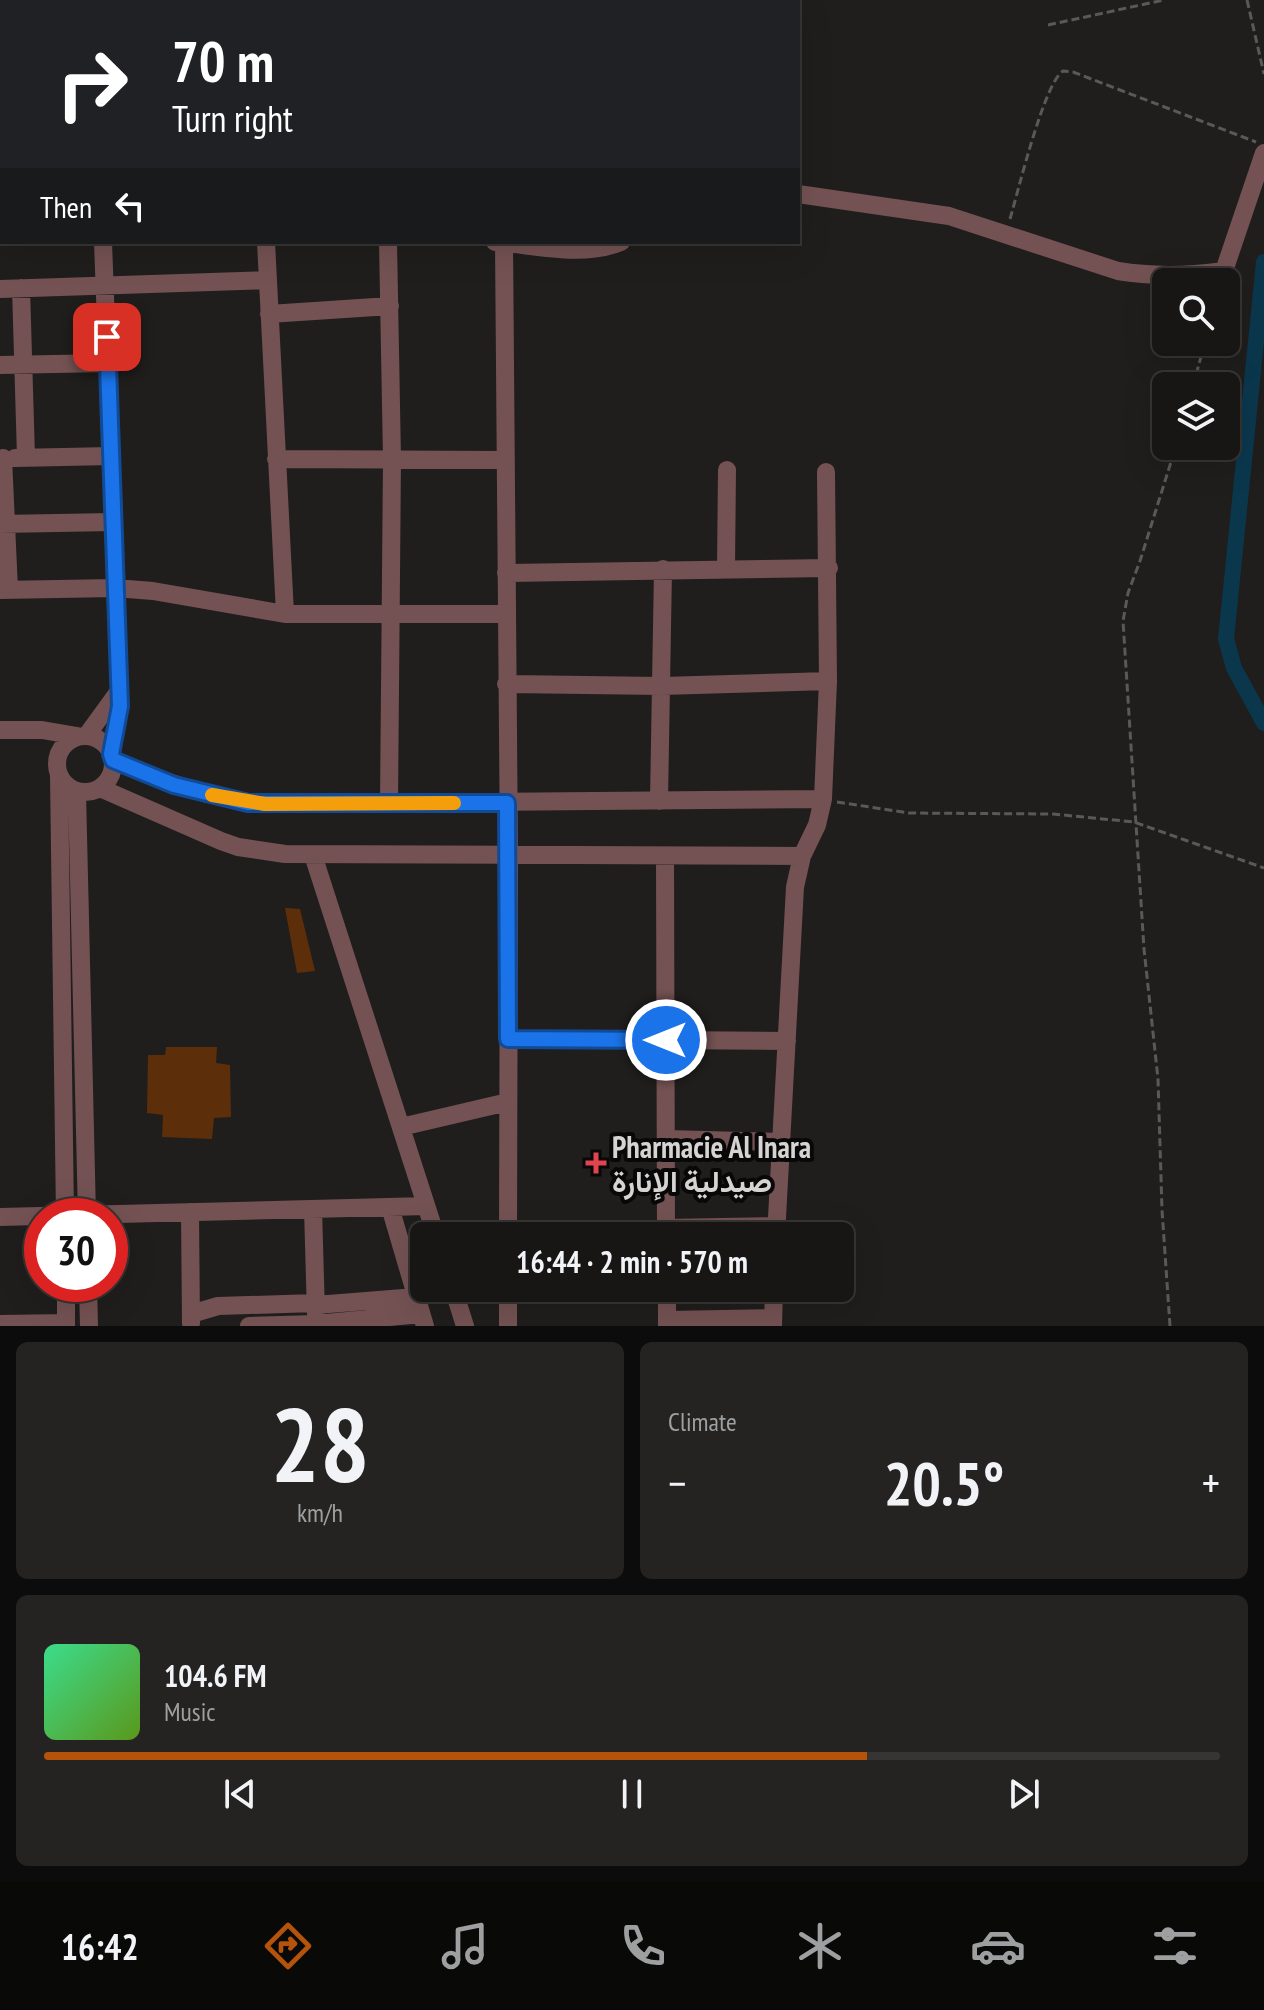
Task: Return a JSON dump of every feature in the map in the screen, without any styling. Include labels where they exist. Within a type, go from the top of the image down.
[{"type":"street","points":[[800,194],[949,216],[1064,255],[1145,276],[1164,277],[1224,271],[1264,153]]},
{"type":"street","points":[[59,776],[77,792],[100,788],[111,776],[120,706],[103,244]]},
{"type":"street","points":[[266,244],[285,614]]},
{"type":"street","points":[[388,244],[392,459],[389,804]]},
{"type":"street","points":[[504,244],[509,855],[508,1222]]},
{"type":"street","points":[[529,244],[593,249],[616,244]]},
{"type":"street","points":[[0,289],[268,280]]},
{"type":"street","points":[[21,288],[26,457]]},
{"type":"street","points":[[269,314],[390,306]]},
{"type":"street","points":[[0,365],[108,363]]},
{"type":"street","points":[[111,456],[1,458],[4,590],[115,588],[177,594],[285,614],[505,614]]},
{"type":"street","points":[[276,459],[504,460]]},
{"type":"street","points":[[726,568],[727,470]]},
{"type":"street","points":[[777,1222],[795,887],[802,856],[817,825],[823,799],[828,681],[826,472]]},
{"type":"street","points":[[3,524],[113,522]]},
{"type":"street","points":[[506,573],[829,568]]},
{"type":"street","points":[[659,801],[663,569]]},
{"type":"street","points":[[506,684],[662,686],[828,681]]},
{"type":"street","points":[[65,1198],[59,776],[56,766],[58,752],[69,740],[82,736],[119,691]]},
{"type":"street","points":[[0,730],[31,729],[100,740],[112,757],[174,785],[248,803],[823,799]]},
{"type":"street","points":[[31,729],[58,752]]},
{"type":"street","points":[[100,788],[238,847],[267,852],[313,855],[802,856]]},
{"type":"street","points":[[77,792],[87,1198]]},
{"type":"street","points":[[313,855],[432,1222]]},
{"type":"street","points":[[665,857],[666,1222]]},
{"type":"street","points":[[508,1039],[787,1041]]},
{"type":"street","points":[[401,1127],[508,1102]]},
{"type":"street","points":[[666,1139],[781,1142]]},
{"type":"street","points":[[128,1214],[426,1206]]},
{"type":"street","points":[[190,1212],[191,1320],[218,1306],[316,1314],[421,1312],[390,1207]]},
{"type":"street","points":[[313,1209],[316,1314]]},
{"type":"street","points":[[0,1217],[24,1217]]},
{"type":"street","points":[[0,1324],[66,1325],[66,1302]]},
{"type":"street","points":[[88,1302],[89,1326]]},
{"type":"street","points":[[457,1302],[465,1326]]},
{"type":"street","points":[[508,1302],[508,1326]]},
{"type":"street","points":[[667,1302],[667,1323],[773,1322],[774,1302]]},
{"type":"street","points":[[249,1326],[316,1314]]},
{"type":"path","points":[[1048,25],[1164,0]]},
{"type":"path","points":[[1247,0],[1264,74]]},
{"type":"path","points":[[1005,234],[1044,105],[1053,82],[1063,71],[1073,72],[1264,146]]},
{"type":"path","points":[[1170,1326],[1158,1079],[1134,822],[1123,621],[1128,593],[1172,460]]},
{"type":"path","points":[[823,799],[909,813],[1053,814],[1134,822],[1264,868]]},
{"type":"building","points":[[285,908],[300,909],[315,971],[297,973]]},
{"type":"building","points":[[166,1047],[217,1047],[216,1063],[230,1065],[231,1117],[214,1118],[212,1139],[162,1137],[163,1115],[147,1113],[148,1055],[165,1055]]},
{"type":"waterway","points":[[1264,262],[1226,639],[1234,668],[1264,723]]},
{"type":"slow traffic","points":[[212,795],[265,804],[454,803]]},
{"type":"place","name":"Pharmacie Al Inara صيدلية الإنارة","points":[[596,1163]]},
{"type":"route","points":[[107,337],[120,706],[111,754],[113,760],[174,785],[248,803],[507,803],[508,1039],[666,1040]]}]
